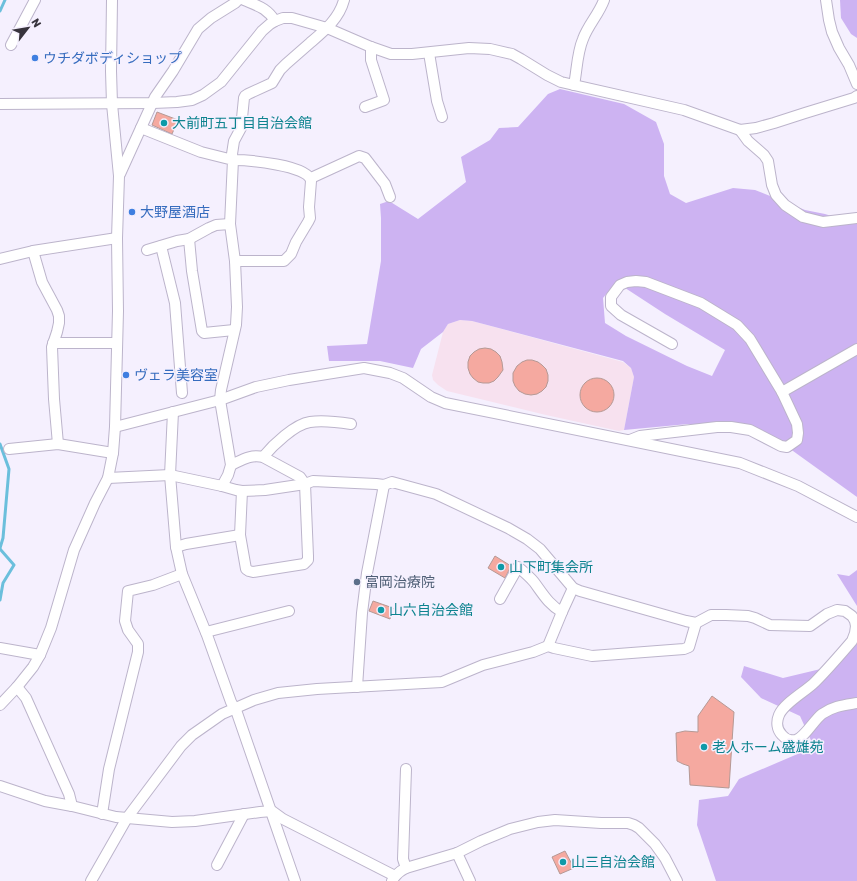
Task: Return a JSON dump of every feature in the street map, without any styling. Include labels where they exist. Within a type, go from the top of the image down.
[{"type":"street","points":[[11,46],[35,0]]},
{"type":"street","points":[[0,705],[33,667],[40,655],[51,628],[74,550],[108,478],[113,453],[118,311],[117,238],[119,176],[112,104],[112,0]]},
{"type":"street","points":[[119,176],[158,92],[173,71],[198,29],[211,18],[238,0]]},
{"type":"street","points":[[244,0],[266,10],[275,21]]},
{"type":"street","points":[[222,486],[231,465],[220,400],[237,307],[235,261],[230,224],[232,154],[234,141],[241,128],[243,102],[245,96],[272,83],[280,70],[286,64],[327,28],[336,18],[344,0]]},
{"type":"street","points":[[574,85],[580,46],[604,0]]},
{"type":"street","points":[[826,0],[832,32],[857,84]]},
{"type":"street","points":[[0,104],[112,104],[177,102],[192,100],[203,95],[221,82],[262,31],[270,24],[283,18],[292,18],[327,28],[391,54],[429,53],[469,48],[490,49],[512,54],[561,82],[684,110],[740,130],[768,125],[856,97]]},
{"type":"street","points":[[365,107],[384,100],[371,60],[371,47]]},
{"type":"street","points":[[429,53],[437,101],[442,116]]},
{"type":"street","points":[[141,128],[201,152],[233,160],[286,166],[305,172],[311,178],[309,207],[310,218],[288,258],[284,261],[235,261]]},
{"type":"street","points":[[740,130],[748,141],[764,154],[768,160],[772,185],[776,195],[785,205],[803,217],[823,222],[857,218]]},
{"type":"street","points":[[311,178],[359,156],[364,158],[385,184],[390,197]]},
{"type":"street","points":[[147,250],[189,239],[216,225],[230,224]]},
{"type":"street","points":[[0,259],[33,251],[117,238]]},
{"type":"street","points":[[189,239],[192,271],[202,330],[204,333],[234,330]]},
{"type":"street","points":[[160,246],[175,303],[182,393]]},
{"type":"street","points":[[33,251],[42,282],[59,316],[59,323],[52,347],[54,399],[58,444]]},
{"type":"street","points":[[630,440],[640,436],[717,427],[731,427],[750,430],[787,448],[796,440],[798,433],[797,424],[782,392],[750,339],[737,325],[701,303],[646,282],[627,282],[620,285],[611,297],[611,306],[621,315],[672,344]]},
{"type":"street","points":[[53,343],[117,343]]},
{"type":"street","points":[[782,392],[857,349]]},
{"type":"street","points":[[115,427],[220,400],[256,387],[364,368],[390,372],[403,378],[431,397],[445,403],[630,440],[740,464],[798,486],[857,517]]},
{"type":"street","points":[[173,412],[170,475],[176,547],[182,574],[206,632],[231,702],[238,713],[295,881]]},
{"type":"street","points":[[263,457],[280,440],[293,430],[307,423],[316,421],[351,424]]},
{"type":"street","points":[[9,449],[58,444],[113,453]]},
{"type":"street","points":[[231,465],[249,457],[258,456],[263,457],[300,477],[305,484],[308,556],[304,564],[253,572],[246,569],[240,535],[242,490]]},
{"type":"street","points":[[108,478],[170,475],[236,490],[265,490],[305,484],[313,481],[384,485],[392,482],[436,494],[508,528],[527,539],[540,550],[573,588],[580,591],[696,623],[711,615],[726,615],[748,616],[770,625],[810,626],[827,614],[837,610],[845,611],[852,616],[855,621],[855,633],[852,641],[814,683],[785,706],[779,715],[777,726],[779,732],[790,740],[796,740],[801,737],[822,714],[834,707],[852,704]]},
{"type":"street","points":[[357,687],[362,613],[367,573],[384,485]]},
{"type":"street","points":[[176,547],[240,535]]},
{"type":"street","points":[[500,599],[518,567],[534,582],[550,604],[555,609],[562,612]]},
{"type":"street","points":[[102,814],[109,769],[138,652],[138,644],[128,630],[125,621],[128,591],[153,585],[182,574]]},
{"type":"street","points":[[548,646],[573,588]]},
{"type":"street","points":[[206,632],[290,611]]},
{"type":"street","points":[[91,881],[127,818],[181,746],[192,735],[222,714],[235,708],[254,700],[278,693],[317,689],[442,682],[483,665],[533,652],[548,646],[592,656],[684,649],[689,647],[696,623]]},
{"type":"street","points":[[0,648],[40,655]]},
{"type":"street","points":[[16,687],[26,698],[69,794],[72,806]]},
{"type":"street","points":[[406,769],[403,859],[406,868]]},
{"type":"street","points":[[0,786],[45,801],[116,817],[172,822],[195,821],[272,811],[283,819],[393,879],[401,870],[406,868],[456,853],[510,829],[538,822],[555,820],[628,823],[639,828],[655,844],[665,858],[677,881]]},
{"type":"street","points":[[218,865],[244,814]]},
{"type":"street","points":[[456,853],[470,881]]},
{"type":"shaded area","points":[[840,0],[857,0],[857,38],[851,34],[841,18]]},
{"type":"shaded area","points":[[560,89],[624,104],[656,122],[664,144],[664,176],[670,194],[686,203],[733,188],[755,190],[805,210],[825,214],[857,224],[857,497],[768,433],[688,424],[624,430],[634,377],[631,368],[623,361],[472,321],[460,320],[448,324],[443,332],[421,349],[413,368],[380,361],[329,361],[327,346],[367,344],[381,261],[380,204],[389,201],[418,219],[466,182],[461,157],[490,140],[499,128],[518,127],[548,94]],"holes":[[[616,282],[665,314],[725,350],[712,376],[687,366],[626,336],[605,323],[603,298]]]},
{"type":"shaded area","points":[[460,320],[472,321],[623,362],[631,368],[634,377],[624,430],[619,431],[546,415],[447,391],[438,385],[433,380],[432,375],[443,332],[448,324]]},
{"type":"shaded area","points":[[857,570],[857,606],[837,574],[849,576]]},
{"type":"shaded area","points":[[857,642],[857,881],[716,881],[697,825],[699,800],[728,796],[739,779],[814,747],[800,716],[761,698],[741,677],[744,666],[783,678],[829,667]]},
{"type":"building","name":"大前町五丁目自治会館","points":[[157,112],[178,120],[172,134],[152,125]]},
{"type":"building","points":[[479,349],[491,349],[500,356],[503,370],[494,381],[489,383],[478,382],[470,374],[468,368],[470,356]]},
{"type":"building","points":[[527,360],[538,362],[546,369],[548,375],[546,387],[537,394],[525,394],[519,391],[513,381],[513,373],[517,366]]},
{"type":"building","points":[[594,378],[600,378],[609,383],[613,389],[613,401],[609,407],[600,412],[594,412],[585,407],[580,398],[580,392],[585,383]]},
{"type":"building","name":"山下町集会所","points":[[495,556],[511,566],[505,578],[488,568]]},
{"type":"building","name":"山六自治会館","points":[[373,601],[393,608],[390,619],[369,611]]},
{"type":"building","name":"老人ホーム盛雄苑","points":[[712,696],[734,712],[729,788],[690,785],[689,766],[677,761],[676,733],[685,731],[698,732],[698,716]]},
{"type":"building","name":"山三自治会館","points":[[565,851],[574,868],[560,874],[552,857]]},
{"type":"waterway","points":[[0,11],[5,0]]},
{"type":"waterway","points":[[0,444],[9,469],[3,538],[0,548]]},
{"type":"waterway","points":[[0,549],[14,565],[3,583],[0,600]]},
{"type":"place","name":"ウチダボディショップ","points":[[35,58]]},
{"type":"place","name":"大前町五丁目自治会館","points":[[164,123]]},
{"type":"place","name":"大野屋酒店","points":[[132,212]]},
{"type":"place","name":"ヴェラ美容室","points":[[126,375]]},
{"type":"place","name":"山下町集会所","points":[[501,567]]},
{"type":"place","name":"富岡治療院","points":[[357,582]]},
{"type":"place","name":"山六自治会館","points":[[381,610]]},
{"type":"place","name":"老人ホーム盛雄苑","points":[[704,747]]},
{"type":"place","name":"山三自治会館","points":[[563,862]]}]
